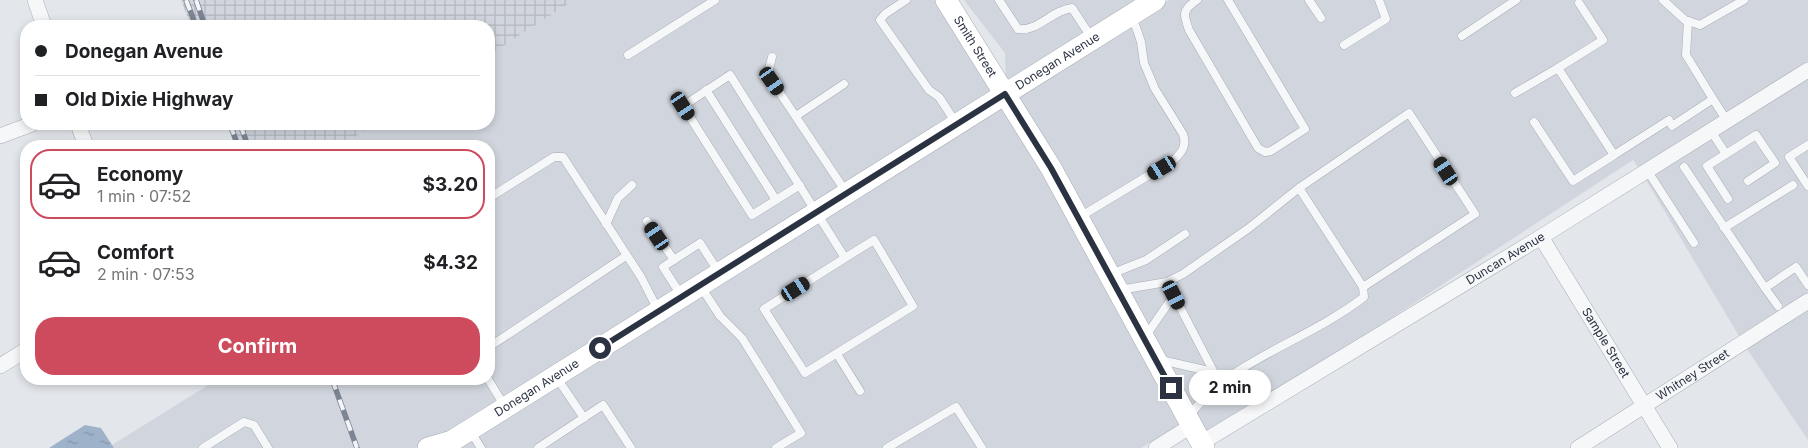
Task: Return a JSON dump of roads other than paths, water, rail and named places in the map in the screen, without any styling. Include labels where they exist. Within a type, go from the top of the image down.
[{"type":"street","points":[[35,0],[42,20]]},
{"type":"street","name":"Smith Street","points":[[946,0],[1051,168],[1196,434]]},
{"type":"street","name":"Donegan Avenue","points":[[428,448],[449,445],[506,407],[1155,0]]},
{"type":"street","name":"Duncan Avenue","points":[[1156,448],[1196,434],[1541,237],[1808,70]]},
{"type":"street","points":[[0,136],[20,128]]},
{"type":"street","name":"Sample Street","points":[[1541,237],[1670,448]]},
{"type":"street","name":"Whitney Street","points":[[1578,448],[1808,301]]},
{"type":"street","points":[[0,366],[20,354]]},
{"type":"lane","points":[[628,55],[715,0]]},
{"type":"lane","points":[[906,0],[884,14],[880,20],[929,90],[939,97],[957,124]]},
{"type":"lane","points":[[999,0],[1018,29],[1028,30],[1063,9],[1072,8],[1092,39]]},
{"type":"lane","points":[[1197,0],[1184,11],[1185,20],[1254,143],[1265,152],[1271,152],[1305,128],[1228,0]]},
{"type":"lane","points":[[1310,0],[1321,18]]},
{"type":"lane","points":[[1344,45],[1386,18],[1379,0]]},
{"type":"lane","points":[[1462,36],[1516,0]]},
{"type":"lane","points":[[1664,0],[1688,21],[1700,25],[1744,0]]},
{"type":"lane","points":[[1515,93],[1603,40],[1580,1]]},
{"type":"lane","points":[[1078,218],[1174,160],[1184,147],[1185,140],[1183,134],[1155,90],[1144,63],[1141,42],[1136,27],[1129,16]]},
{"type":"lane","points":[[1688,21],[1686,55],[1727,121]]},
{"type":"lane","points":[[772,57],[769,69],[772,81],[847,193]]},
{"type":"lane","points":[[1558,68],[1614,155]]},
{"type":"lane","points":[[800,185],[752,215],[683,106],[730,75],[800,185],[817,212],[845,258]]},
{"type":"lane","points":[[796,116],[844,84]]},
{"type":"lane","points":[[706,90],[776,200]]},
{"type":"lane","points":[[1534,122],[1573,181],[1669,120],[1672,126],[1713,100]]},
{"type":"lane","points":[[1113,283],[1167,282],[1249,228],[1299,188],[1409,113],[1475,214],[1363,287]]},
{"type":"lane","points":[[1710,131],[1726,154]]},
{"type":"lane","points":[[1728,199],[1707,166],[1756,134],[1775,163],[1748,181]]},
{"type":"lane","points":[[1808,145],[1789,157],[1808,186]]},
{"type":"lane","points":[[495,194],[554,157],[563,157],[641,277],[659,311]]},
{"type":"lane","points":[[1684,167],[1778,306]]},
{"type":"lane","points":[[1647,170],[1694,243]]},
{"type":"lane","points":[[606,224],[618,198],[632,185]]},
{"type":"lane","points":[[1724,228],[1792,185]]},
{"type":"lane","points":[[1196,434],[1220,384],[1255,361],[1345,312],[1364,297],[1363,287],[1299,188]]},
{"type":"lane","points":[[647,221],[674,260]]},
{"type":"lane","points":[[1113,283],[1185,234]]},
{"type":"lane","points":[[874,240],[914,306],[805,373],[764,309],[845,258],[874,240]]},
{"type":"lane","points":[[719,273],[700,243],[663,267],[720,316],[742,338],[801,433],[776,448]]},
{"type":"lane","points":[[495,343],[626,256]]},
{"type":"lane","points":[[1765,288],[1796,267],[1808,285]]},
{"type":"lane","points":[[1167,282],[1220,384]]},
{"type":"lane","points":[[1144,338],[1174,295]]},
{"type":"lane","points":[[837,354],[860,391]]},
{"type":"lane","points":[[1154,358],[1213,372]]},
{"type":"lane","points":[[556,376],[584,418]]},
{"type":"lane","points":[[492,385],[506,407]]},
{"type":"lane","points":[[538,448],[603,405],[631,448]]},
{"type":"lane","points":[[888,448],[956,407],[982,448]]},
{"type":"lane","points":[[203,448],[244,422],[254,425],[268,448]]},
{"type":"lane","points":[[470,430],[481,448]]},
{"type":"water","points":[[85,425],[101,428],[114,448],[49,448]]},
{"type":"railway","points":[[186,0],[194,20]]},
{"type":"railway","points":[[196,0],[203,20]]},
{"type":"railway","points":[[232,130],[236,140]]},
{"type":"railway","points":[[242,130],[246,140]]},
{"type":"railway","points":[[334,385],[357,448]]}]
